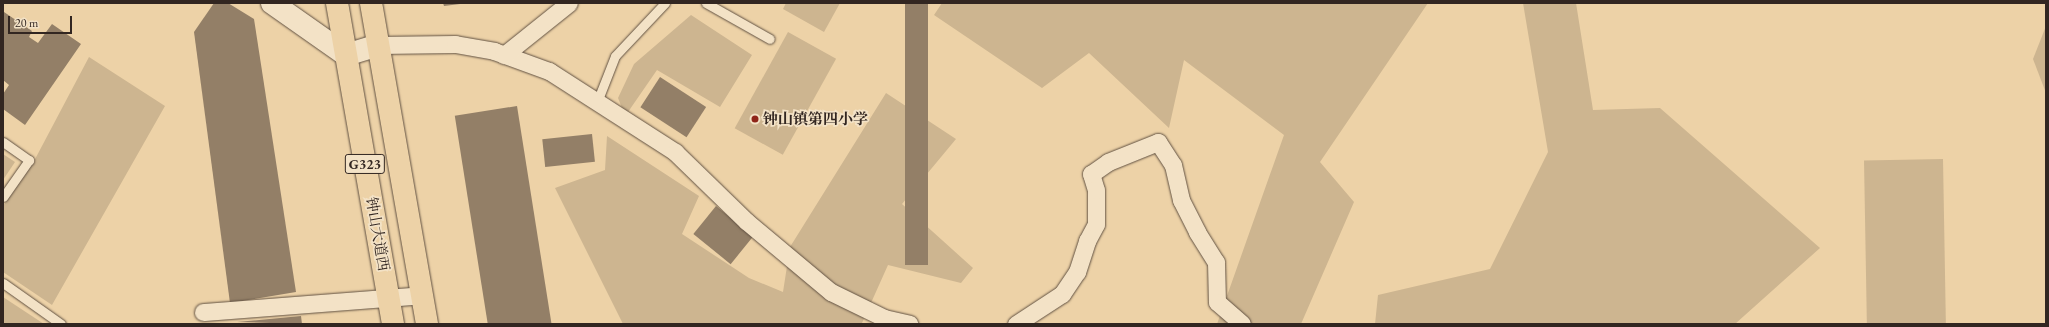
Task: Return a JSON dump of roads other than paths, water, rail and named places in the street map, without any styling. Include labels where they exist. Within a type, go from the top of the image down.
[{"type":"highway","name":"钟山大道西","points":[[337,3],[393,324]]},
{"type":"highway","name":"G323","points":[[371,3],[427,324]]},
{"type":"street","points":[[272,3],[346,55],[378,45],[454,44],[504,55],[549,70],[675,152],[746,221],[831,292],[884,318],[909,324]]},
{"type":"street","points":[[504,55],[565,5]]},
{"type":"street","points":[[1016,324],[1062,294],[1077,272],[1087,241],[1096,224],[1096,190],[1091,174],[1108,162],[1158,142],[1172,164],[1181,200],[1194,226],[1216,262],[1217,302],[1242,324]]},
{"type":"street","points":[[203,312],[422,295]]},
{"type":"lane","points":[[597,102],[614,56],[665,3]]},
{"type":"lane","points":[[706,3],[770,39]]},
{"type":"lane","points":[[3,142],[29,160],[3,197]]},
{"type":"lane","points":[[3,283],[61,324]]},
{"type":"place","name":"钟山镇第四小学","points":[[755,119]]}]
